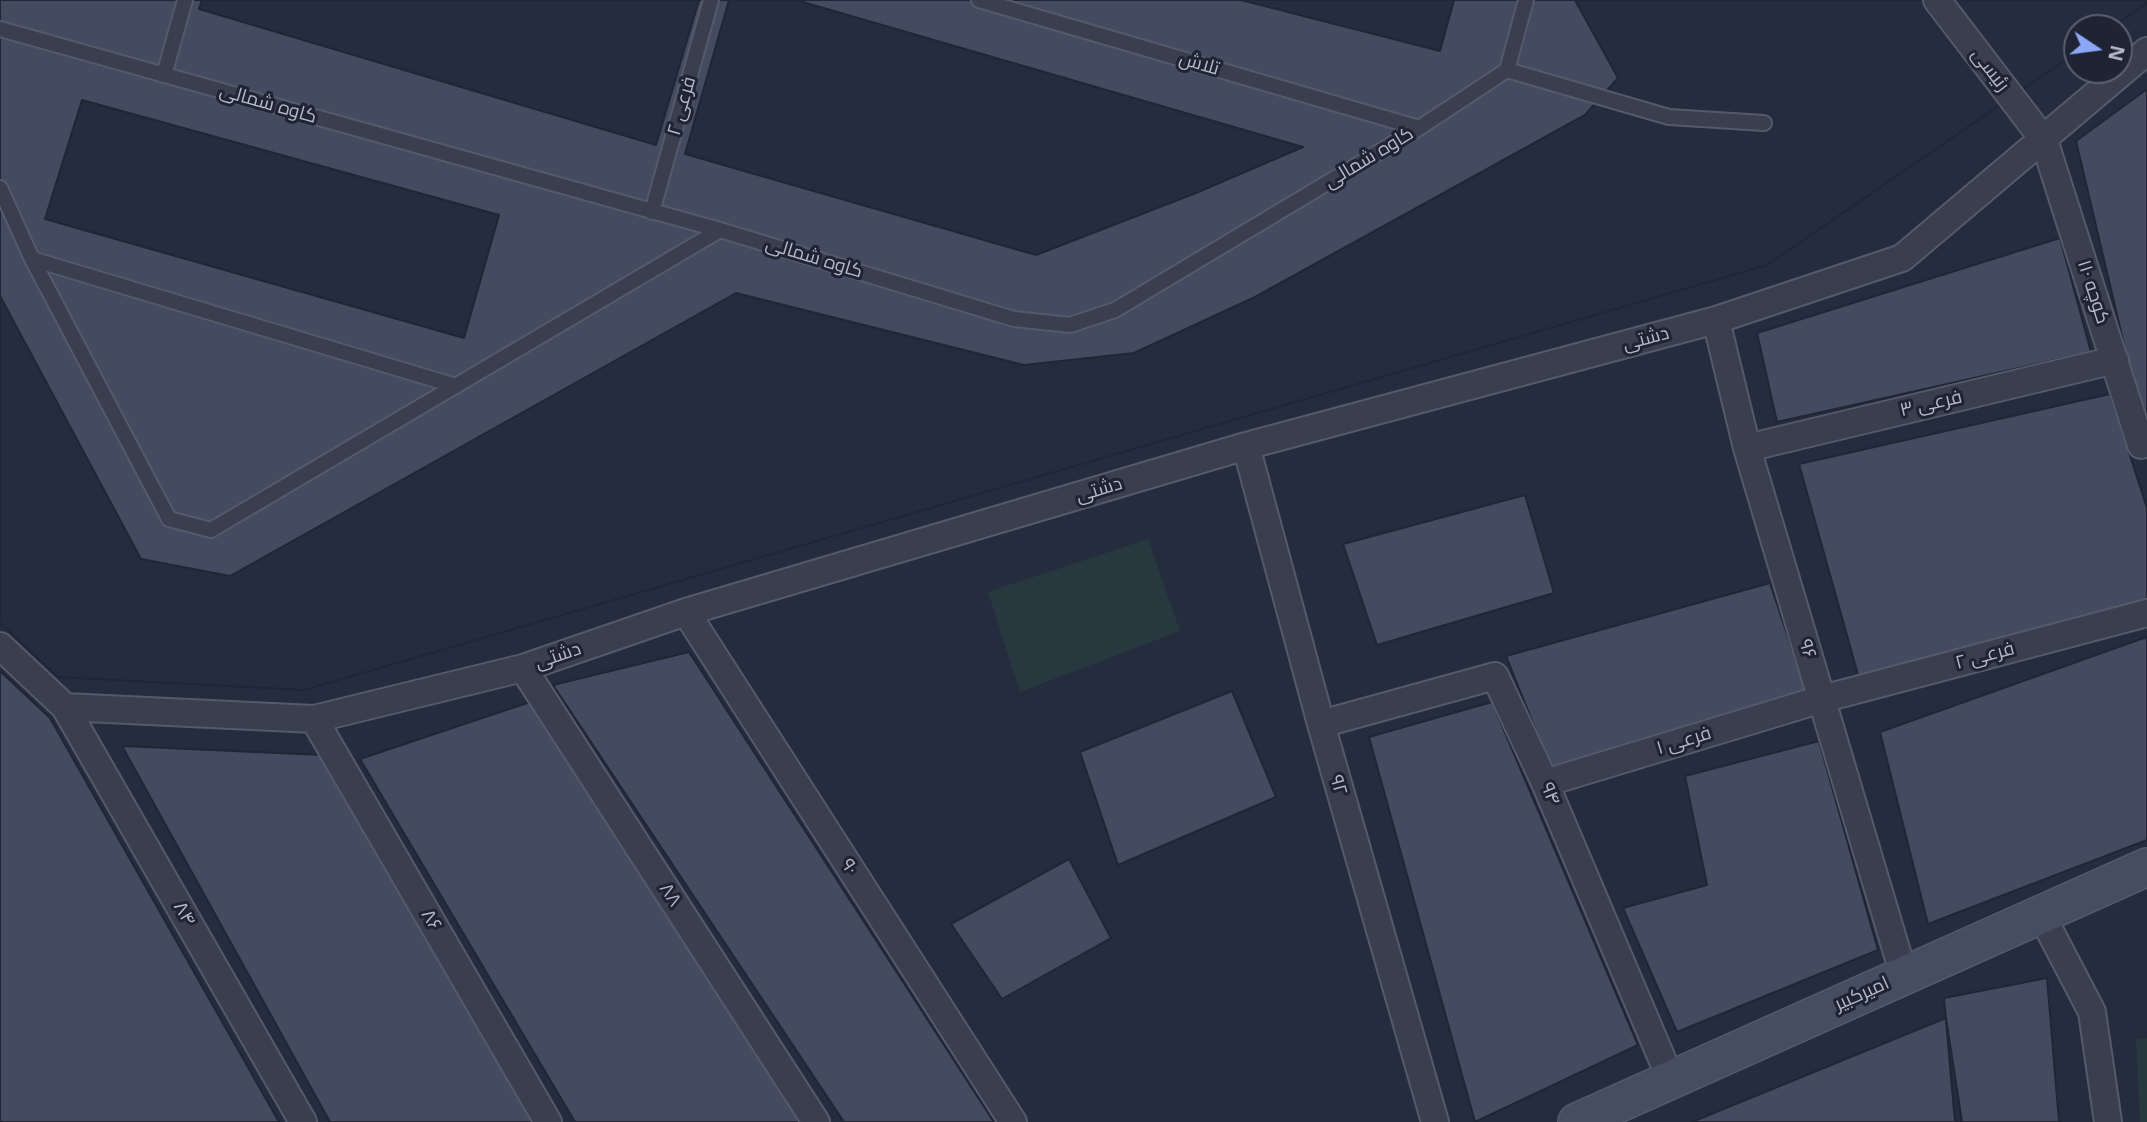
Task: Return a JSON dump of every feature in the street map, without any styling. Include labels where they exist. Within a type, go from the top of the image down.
[{"type":"main road","name":"امیرکبیر","points":[[1577,1122],[2147,867]]},
{"type":"street","name":"رئیسی","points":[[1937,0],[2044,140]]},
{"type":"street","name":"دشتی","points":[[65,707],[314,719],[523,668],[686,612],[1246,446],[1716,320],[1902,258],[2147,51]]},
{"type":"street","name":"کوچه ۱۱۰","points":[[2044,140],[2141,445]]},
{"type":"street","name":"۹۶","points":[[1716,320],[1747,448],[1904,976]]},
{"type":"street","name":"فرعی ۳","points":[[1747,448],[2115,360]]},
{"type":"street","name":"۹۲","points":[[1246,446],[1321,724],[1435,1122]]},
{"type":"street","name":"۹۰","points":[[686,612],[1013,1122]]},
{"type":"street","name":"فرعی ۲","points":[[1822,699],[2147,613]]},
{"type":"street","points":[[0,646],[65,707]]},
{"type":"street","name":"۸۸","points":[[523,668],[816,1122]]},
{"type":"street","name":"۹۴","points":[[1321,724],[1495,676],[1545,783],[1671,1080]]},
{"type":"street","name":"فرعی ۱","points":[[1545,783],[1822,699]]},
{"type":"street","name":"۸۴","points":[[65,707],[303,1122]]},
{"type":"street","name":"۸۶","points":[[314,719],[548,1122]]},
{"type":"street","points":[[2041,914],[2092,1012],[2108,1122]]},
{"type":"lane","points":[[164,75],[185,0]]},
{"type":"lane","name":"فرعی ۲","points":[[652,212],[711,0]]},
{"type":"lane","name":"تلاش","points":[[979,0],[1419,128]]},
{"type":"lane","points":[[1526,0],[1507,69],[1670,117],[1764,123]]},
{"type":"lane","name":"کاوه شمالی","points":[[0,29],[720,230],[1014,319],[1070,325],[1115,310],[1419,128],[1507,69]]},
{"type":"lane","points":[[0,188],[32,259],[169,520],[211,530],[720,230]]},
{"type":"lane","points":[[32,259],[456,386]]},
{"type":"shaded area","points":[[1148,539],[1180,631],[1020,692],[988,592]]},
{"type":"shaded area","points":[[2147,1038],[2147,1122],[2140,1122],[2136,1039]]},
{"type":"building","points":[[0,0],[2147,0],[2147,3],[2131,14],[2063,14],[2063,62],[1767,265],[304,690],[58,677],[0,623]]},
{"type":"building","points":[[202,0],[699,0],[656,145],[199,9]]},
{"type":"building","points":[[729,0],[796,0],[1303,147],[1196,193],[1036,255],[685,154]]},
{"type":"building","points":[[1241,0],[1454,0],[1440,51]]},
{"type":"building","points":[[1575,0],[2147,0],[2147,3],[2131,14],[2063,14],[2063,62],[1767,265],[304,690],[58,677],[0,623],[0,296],[141,559],[230,576],[736,293],[1024,365],[1134,353],[1255,297],[1585,115],[1618,78]]},
{"type":"building","points":[[2147,89],[2147,442],[2076,141]]},
{"type":"building","points":[[82,100],[499,215],[464,338],[45,219]]},
{"type":"building","points":[[2060,238],[2091,352],[1777,422],[1757,333]]},
{"type":"building","points":[[2110,394],[2147,508],[2147,601],[1862,689],[1799,464]]},
{"type":"building","points":[[1525,495],[1554,593],[1377,645],[1343,544]]},
{"type":"building","points":[[1770,583],[1806,691],[1551,768],[1506,656]]},
{"type":"building","points":[[2147,637],[2147,840],[1928,924],[1880,732]]},
{"type":"building","points":[[689,652],[994,1122],[844,1122],[553,685]]},
{"type":"building","points":[[0,671],[50,718],[279,1122],[0,1122]]},
{"type":"building","points":[[1232,691],[1276,797],[1118,865],[1080,752]]},
{"type":"building","points":[[533,701],[801,1122],[575,1122],[360,759]]},
{"type":"building","points":[[1492,702],[1638,1045],[1475,1122],[1369,737]]},
{"type":"building","points":[[1819,741],[1878,950],[1677,1032],[1623,908],[1707,885],[1685,776]]},
{"type":"building","points":[[122,746],[322,755],[535,1122],[330,1122]]},
{"type":"building","points":[[1069,859],[1111,938],[1002,999],[951,924]]},
{"type":"building","points":[[2047,978],[2059,1122],[1955,1122],[1944,998]]},
{"type":"building","points":[[1946,1018],[1962,1122],[1692,1122]]}]
